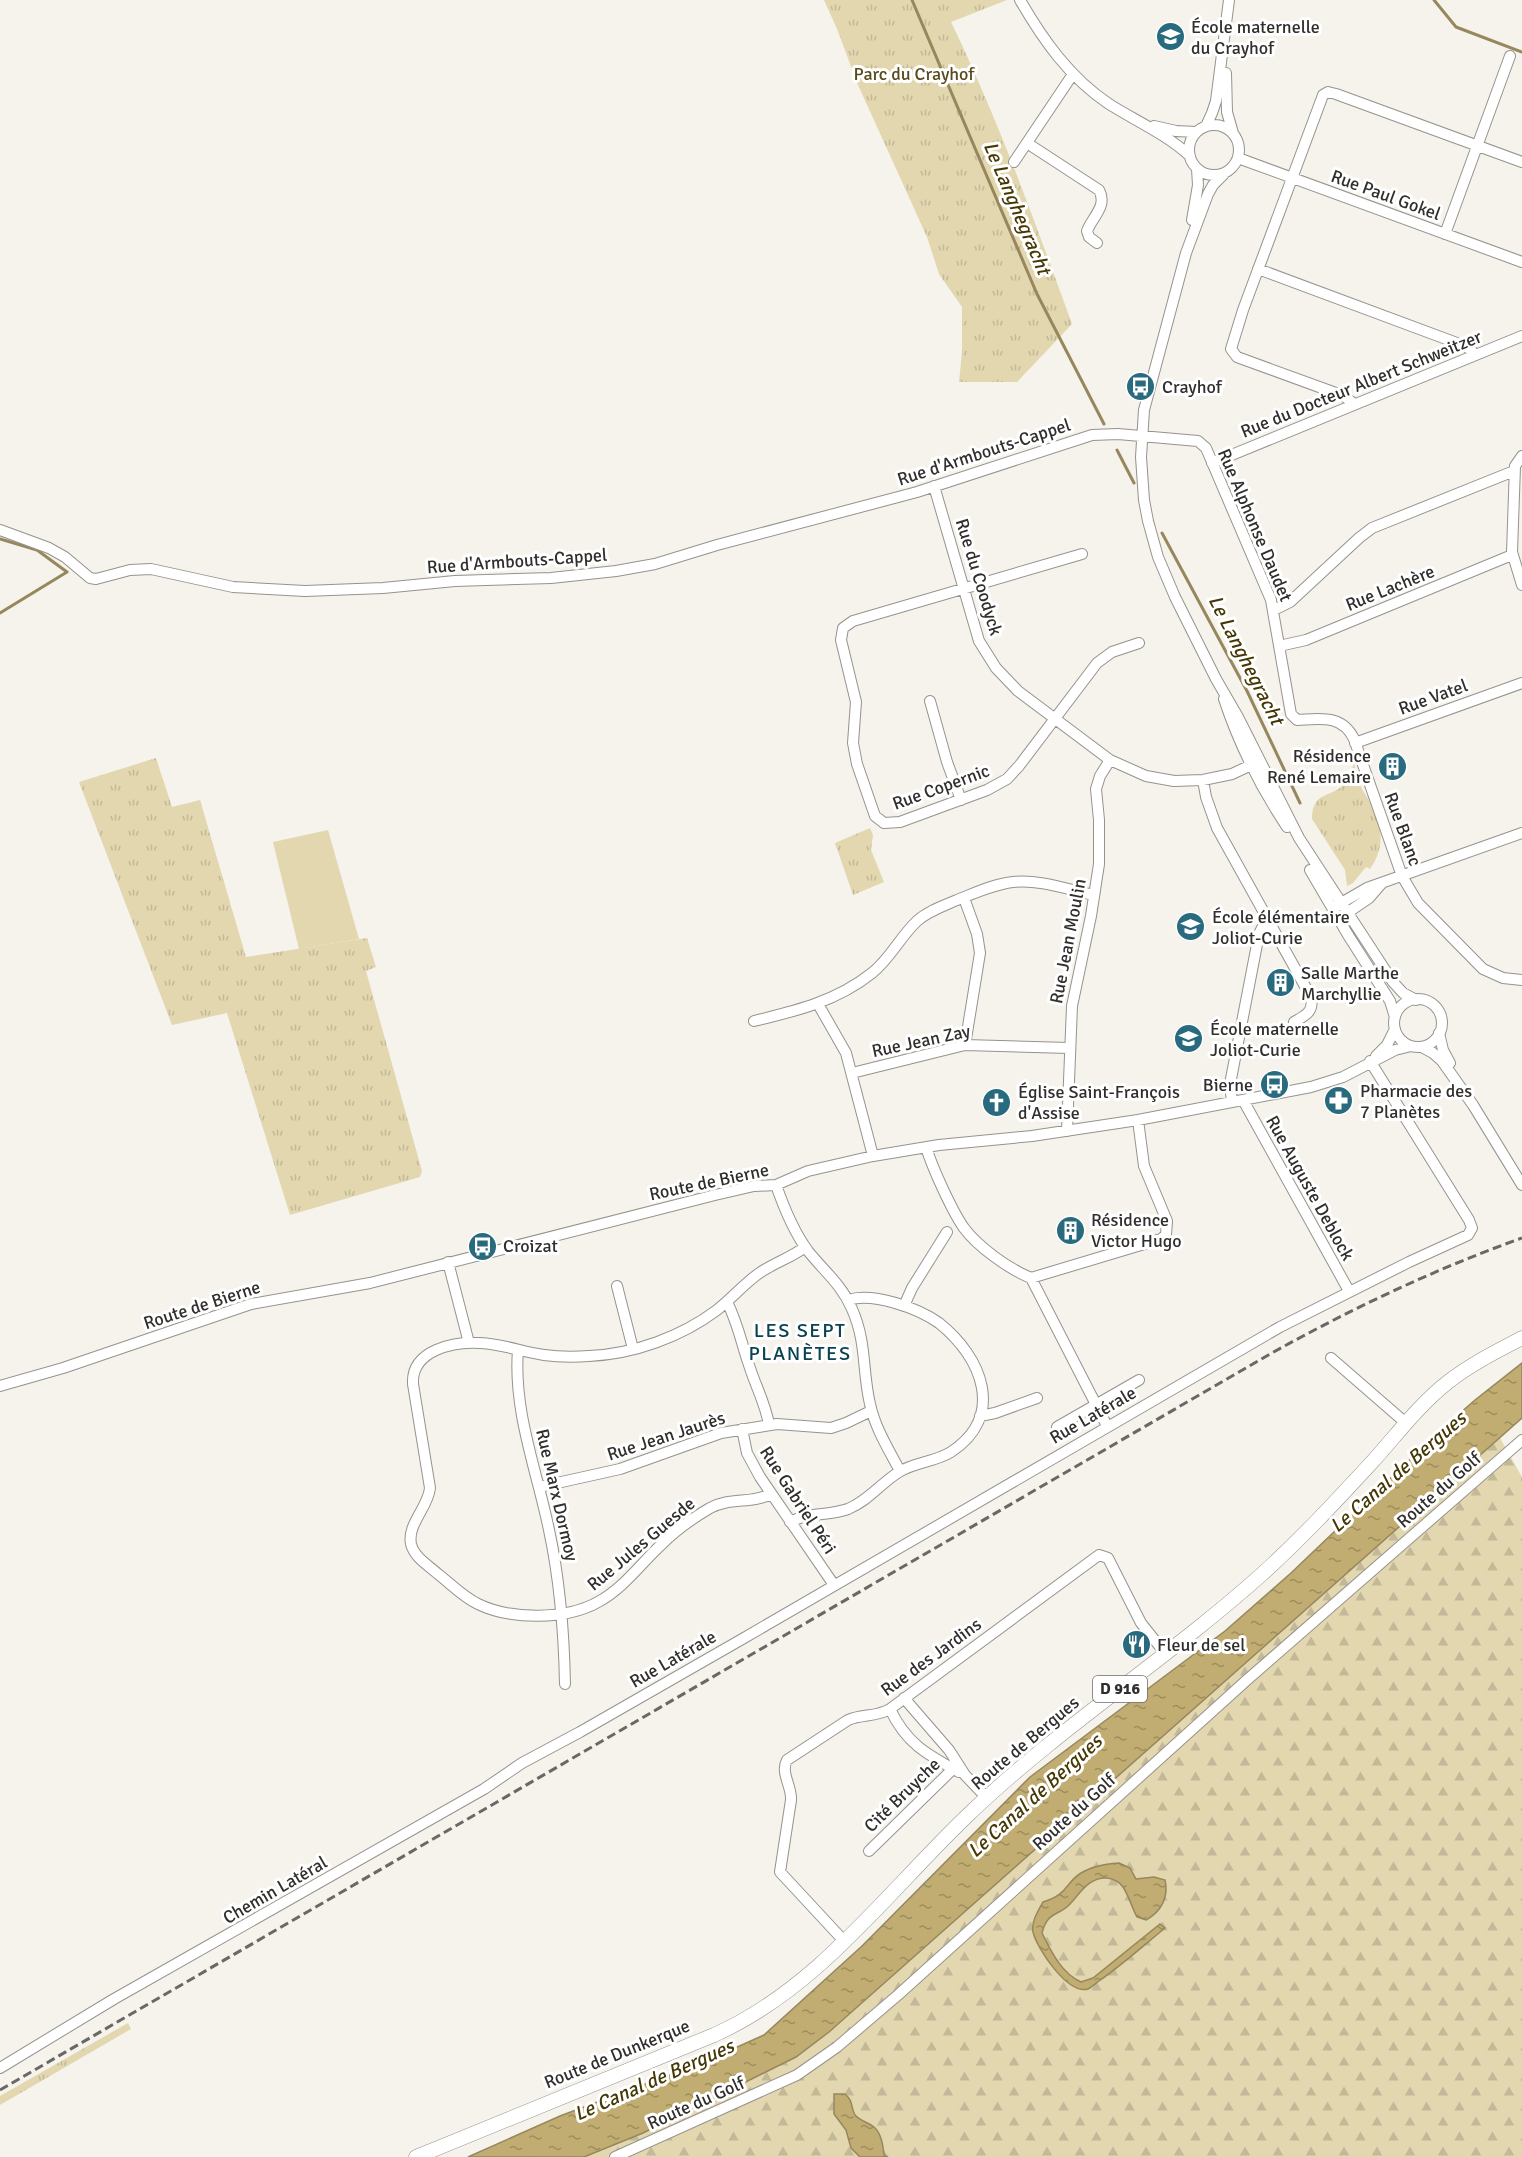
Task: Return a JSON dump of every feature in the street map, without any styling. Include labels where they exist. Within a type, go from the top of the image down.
[{"type":"main road","name":"Route de Bergues","points":[[820,1964],[987,1798],[1034,1757],[1249,1585],[1289,1549],[1438,1390],[1457,1375],[1522,1338]]},
{"type":"main road","name":"Route de Bergues","points":[[1418,1411],[1456,1384],[1522,1348]]},
{"type":"main road","name":"Route de Dunkerque","points":[[416,2157],[723,2031],[766,2008],[820,1964]]},
{"type":"street","points":[[1020,0],[1047,43],[1073,74],[1104,100],[1167,138],[1190,156],[1197,168],[1197,191],[1186,253]]},
{"type":"street","points":[[1190,156],[1190,144],[1215,105],[1229,0]]},
{"type":"street","points":[[1226,27],[1226,101],[1228,120],[1239,147],[1238,158],[1233,167],[1213,185],[1208,194],[1186,253],[1148,390],[1141,436],[1144,500],[1156,549],[1175,597],[1216,680],[1238,717],[1256,763],[1390,1001],[1401,1040],[1436,1055],[1473,1105]]},
{"type":"street","points":[[1445,234],[1510,56]]},
{"type":"street","points":[[1014,162],[1073,74]]},
{"type":"street","points":[[1354,405],[1344,396],[1240,358],[1232,353],[1231,343],[1322,96],[1326,93],[1336,94],[1522,162]]},
{"type":"street","points":[[1134,119],[1171,130],[1221,126],[1233,133]]},
{"type":"street","points":[[1027,143],[1099,190],[1102,204],[1087,231],[1089,237],[1097,243]]},
{"type":"street","name":"Rue Paul Gokel","points":[[1238,158],[1522,262]]},
{"type":"street","points":[[1197,168],[1208,174],[1224,174]]},
{"type":"street","points":[[1258,269],[1465,346],[1475,356]]},
{"type":"street","name":"Rue du Docteur Albert Schweitzer","points":[[1212,463],[1522,336]]},
{"type":"street","name":"Rue d'Armbouts-Cappel","points":[[0,530],[49,548],[94,579],[130,570],[151,569],[225,586],[305,591],[455,581],[551,578],[634,568],[934,486],[1092,435],[1141,436]]},
{"type":"street","name":"Rue Alphonse Daudet","points":[[1141,436],[1198,441],[1206,448],[1274,610],[1279,646]]},
{"type":"street","points":[[1522,456],[1515,464],[1518,492],[1512,555],[1522,585]]},
{"type":"street","points":[[1274,610],[1290,602],[1372,528],[1515,471]]},
{"type":"street","name":"Rue du Coodyck","points":[[934,486],[978,637],[992,662],[1008,683],[1110,760],[1133,772],[1174,781],[1203,780],[1232,774],[1256,763]]},
{"type":"street","points":[[964,588],[1082,554]]},
{"type":"street","name":"Rue Lachère","points":[[1279,646],[1306,640],[1512,555]]},
{"type":"street","name":"Rue Copernic","points":[[964,588],[853,621],[841,632],[856,702],[853,742],[855,759],[873,812],[881,822],[892,824],[904,821],[993,787],[1011,775],[1101,660],[1112,652],[1139,643]]},
{"type":"street","name":"Rue Blanc","points":[[1279,646],[1292,717],[1297,720],[1318,717],[1333,720],[1346,728],[1355,742],[1402,876],[1421,908],[1488,972],[1503,978],[1522,980]]},
{"type":"street","name":"Rue Vatel","points":[[1355,742],[1522,683]]},
{"type":"street","points":[[930,701],[947,762],[961,800]]},
{"type":"street","name":"Rue Jean Moulin","points":[[1067,1131],[1073,996],[1094,895],[1100,846],[1096,789],[1100,776],[1110,760]]},
{"type":"street","points":[[1203,780],[1216,828],[1312,1000],[1309,1013],[1294,1022]]},
{"type":"street","points":[[1336,906],[1363,889],[1522,833]]},
{"type":"street","points":[[754,1021],[818,1004],[871,974],[923,916],[964,898],[1000,885],[1024,881],[1094,895]]},
{"type":"street","points":[[1342,916],[1369,898],[1382,883]]},
{"type":"street","points":[[964,898],[977,934],[980,953],[965,1044]]},
{"type":"street","points":[[1342,916],[1403,993],[1416,1000],[1428,1002],[1437,1010],[1442,1022],[1439,1033],[1432,1043],[1417,1047]]},
{"type":"street","points":[[1238,1101],[1230,1084],[1259,934],[1269,922]]},
{"type":"street","points":[[1395,1023],[1404,1004],[1416,1000]]},
{"type":"street","points":[[818,1004],[825,1020],[842,1043],[873,1156]]},
{"type":"street","name":"Route de Bierne","points":[[1371,1062],[1387,1045],[1395,1023]]},
{"type":"street","points":[[1439,1033],[1443,1050],[1473,1105],[1522,1185]]},
{"type":"street","name":"Rue Jean Zay","points":[[852,1073],[965,1044],[1069,1048]]},
{"type":"street","name":"Route de Bierne","points":[[0,1386],[109,1353],[251,1304],[342,1289],[749,1187],[776,1185],[802,1172],[926,1147],[1067,1131],[1138,1120],[1320,1085],[1359,1070],[1398,1048],[1417,1047]]},
{"type":"street","name":"Rue Latérale","points":[[565,1739],[1280,1327],[1349,1291],[1465,1237],[1472,1228],[1471,1222],[1371,1062]]},
{"type":"street","name":"Rue Auguste Deblock","points":[[1238,1101],[1349,1291]]},
{"type":"street","points":[[1031,1278],[1161,1239],[1166,1235],[1167,1221],[1144,1166],[1138,1120]]},
{"type":"street","points":[[926,1147],[956,1214],[966,1230],[1010,1266],[1031,1278],[1107,1426]]},
{"type":"street","points":[[776,1185],[790,1223],[805,1247],[837,1283],[848,1300],[864,1345],[866,1381],[872,1411],[900,1471]]},
{"type":"street","points":[[904,1306],[912,1288],[947,1232]]},
{"type":"street","points":[[448,1262],[469,1343],[573,1357],[596,1356],[633,1349],[675,1334],[702,1320],[764,1270],[805,1247]]},
{"type":"street","points":[[617,1286],[633,1349]]},
{"type":"street","points":[[790,1522],[801,1516],[851,1508],[900,1471],[942,1457],[952,1451],[972,1433],[980,1416],[983,1399],[981,1378],[970,1355],[939,1324],[928,1316],[904,1306],[868,1297],[848,1300]]},
{"type":"street","name":"Rue Gabriel Péri","points":[[727,1302],[737,1325],[769,1425]]},
{"type":"street","name":"Rue Jules Guesde","points":[[469,1343],[429,1354],[420,1360],[413,1373],[430,1488],[426,1503],[412,1530],[412,1545],[419,1558],[466,1597],[480,1605],[527,1616],[562,1613],[588,1607],[610,1595],[668,1538],[710,1508],[727,1501],[761,1498],[771,1494]]},
{"type":"street","name":"Rue Marx Dormoy","points":[[518,1350],[520,1403],[557,1567],[562,1613],[565,1684]]},
{"type":"street","points":[[1331,1358],[1407,1424]]},
{"type":"street","points":[[1057,1426],[1139,1380]]},
{"type":"street","points":[[980,1416],[1037,1398]]},
{"type":"street","name":"Rue Jean Jaurès","points":[[539,1487],[620,1469],[706,1437],[769,1425],[831,1428],[846,1424],[872,1411]]},
{"type":"street","name":"Rue Gabriel Péri","points":[[742,1429],[749,1458],[834,1585]]},
{"type":"street","name":"Route du Golf","points":[[615,2157],[797,2075],[831,2052],[893,1999],[1248,1679],[1522,1440]]},
{"type":"street","name":"Rue des Jardins","points":[[844,1941],[780,1872],[791,1797],[784,1768],[791,1758],[848,1720],[880,1714],[890,1709],[1099,1555],[1109,1560],[1144,1628],[1165,1653]]},
{"type":"street","points":[[904,1698],[956,1766],[987,1798]]},
{"type":"street","points":[[890,1709],[906,1737],[930,1756],[956,1766]]},
{"type":"street","name":"Chemin Latéral","points":[[0,2068],[119,1996],[484,1789],[516,1767],[565,1739]]},
{"type":"street","name":"Cité Bruyche","points":[[869,1851],[956,1766]]},
{"type":"green space","name":"Parc du Crayhof","points":[[824,0],[1007,0],[951,22],[1000,133],[1072,324],[1017,382],[959,382],[962,307],[939,274],[927,237],[858,85]]},
{"type":"green space","points":[[156,758],[172,807],[200,800],[246,957],[367,938],[376,967],[366,971],[422,1171],[420,1177],[290,1215],[227,1013],[172,1025],[79,782]]},
{"type":"green space","points":[[1354,763],[1361,787],[1375,812],[1381,841],[1376,860],[1370,869],[1366,867],[1353,883],[1347,886],[1345,870],[1312,819],[1315,804],[1323,796],[1343,785]]},
{"type":"green space","points":[[870,828],[873,835],[871,850],[884,882],[853,895],[835,843]]},
{"type":"green space","points":[[328,830],[359,939],[299,949],[273,842]]},
{"type":"green space","points":[[1500,1438],[1522,1477],[1522,2157],[584,2157],[643,2133],[796,2057],[829,2032]]},
{"type":"green space","points":[[128,2023],[131,2029],[0,2105],[0,2096]]},
{"type":"water","name":"Le Canal de Bergues","points":[[1522,1363],[1522,1418],[829,2032],[796,2057],[643,2133],[584,2157],[468,2157],[560,2116],[704,2062],[764,2035],[862,1946],[1030,1777],[1225,1631],[1291,1573],[1443,1428]]},
{"type":"water","points":[[1119,1863],[1130,1868],[1136,1879],[1154,1877],[1165,1880],[1165,1898],[1160,1908],[1146,1920],[1137,1917],[1120,1883],[1107,1878],[1095,1880],[1086,1886],[1066,1908],[1050,1917],[1044,1926],[1042,1933],[1057,1961],[1081,1982],[1093,1978],[1160,1924],[1165,1928],[1091,1987],[1080,1989],[1063,1978],[1040,1949],[1033,1932],[1034,1920],[1043,1902],[1058,1896],[1081,1873],[1099,1866]]},
{"type":"water","points":[[834,2094],[845,2094],[851,2102],[855,2115],[875,2128],[881,2138],[884,2155],[888,2157],[860,2157],[851,2148],[846,2130],[834,2114]]},
{"type":"waterway","name":"Le Langhegracht","points":[[912,0],[1037,294],[1104,424]]},
{"type":"waterway","points":[[1434,0],[1456,27],[1522,52]]},
{"type":"waterway","name":"Le Langhegracht","points":[[1117,450],[1134,483]]},
{"type":"waterway","name":"Le Langhegracht","points":[[1162,533],[1247,691],[1300,803]]},
{"type":"waterway","points":[[0,539],[37,550],[67,572],[0,613]]},
{"type":"railway","points":[[0,2090],[1270,1354],[1394,1291],[1522,1238]]},
{"type":"place","name":"École maternelle du Crayhof","points":[[1170,37]]},
{"type":"place","name":"Crayhof","points":[[1141,387]]},
{"type":"place","name":"Résidence René Lemaire","points":[[1392,766]]},
{"type":"place","name":"École élémentaire Joliot-Curie","points":[[1191,927]]},
{"type":"place","name":"Salle Marthe Marchyllie","points":[[1280,983]]},
{"type":"place","name":"École maternelle Joliot-Curie","points":[[1189,1039]]},
{"type":"place","name":"Bierne","points":[[1274,1085]]},
{"type":"place","name":"Pharmacie des 7 Planètes","points":[[1339,1101]]},
{"type":"place","name":"Église Saint-François d'Assise","points":[[997,1102]]},
{"type":"place","name":"Résidence Victor Hugo","points":[[1070,1230]]},
{"type":"place","name":"Croizat","points":[[482,1246]]},
{"type":"place","name":"Fleur de sel","points":[[1136,1645]]},
{"type":"district","name":"LES SEPT PLANÈTES","points":[[800,1342]]}]
